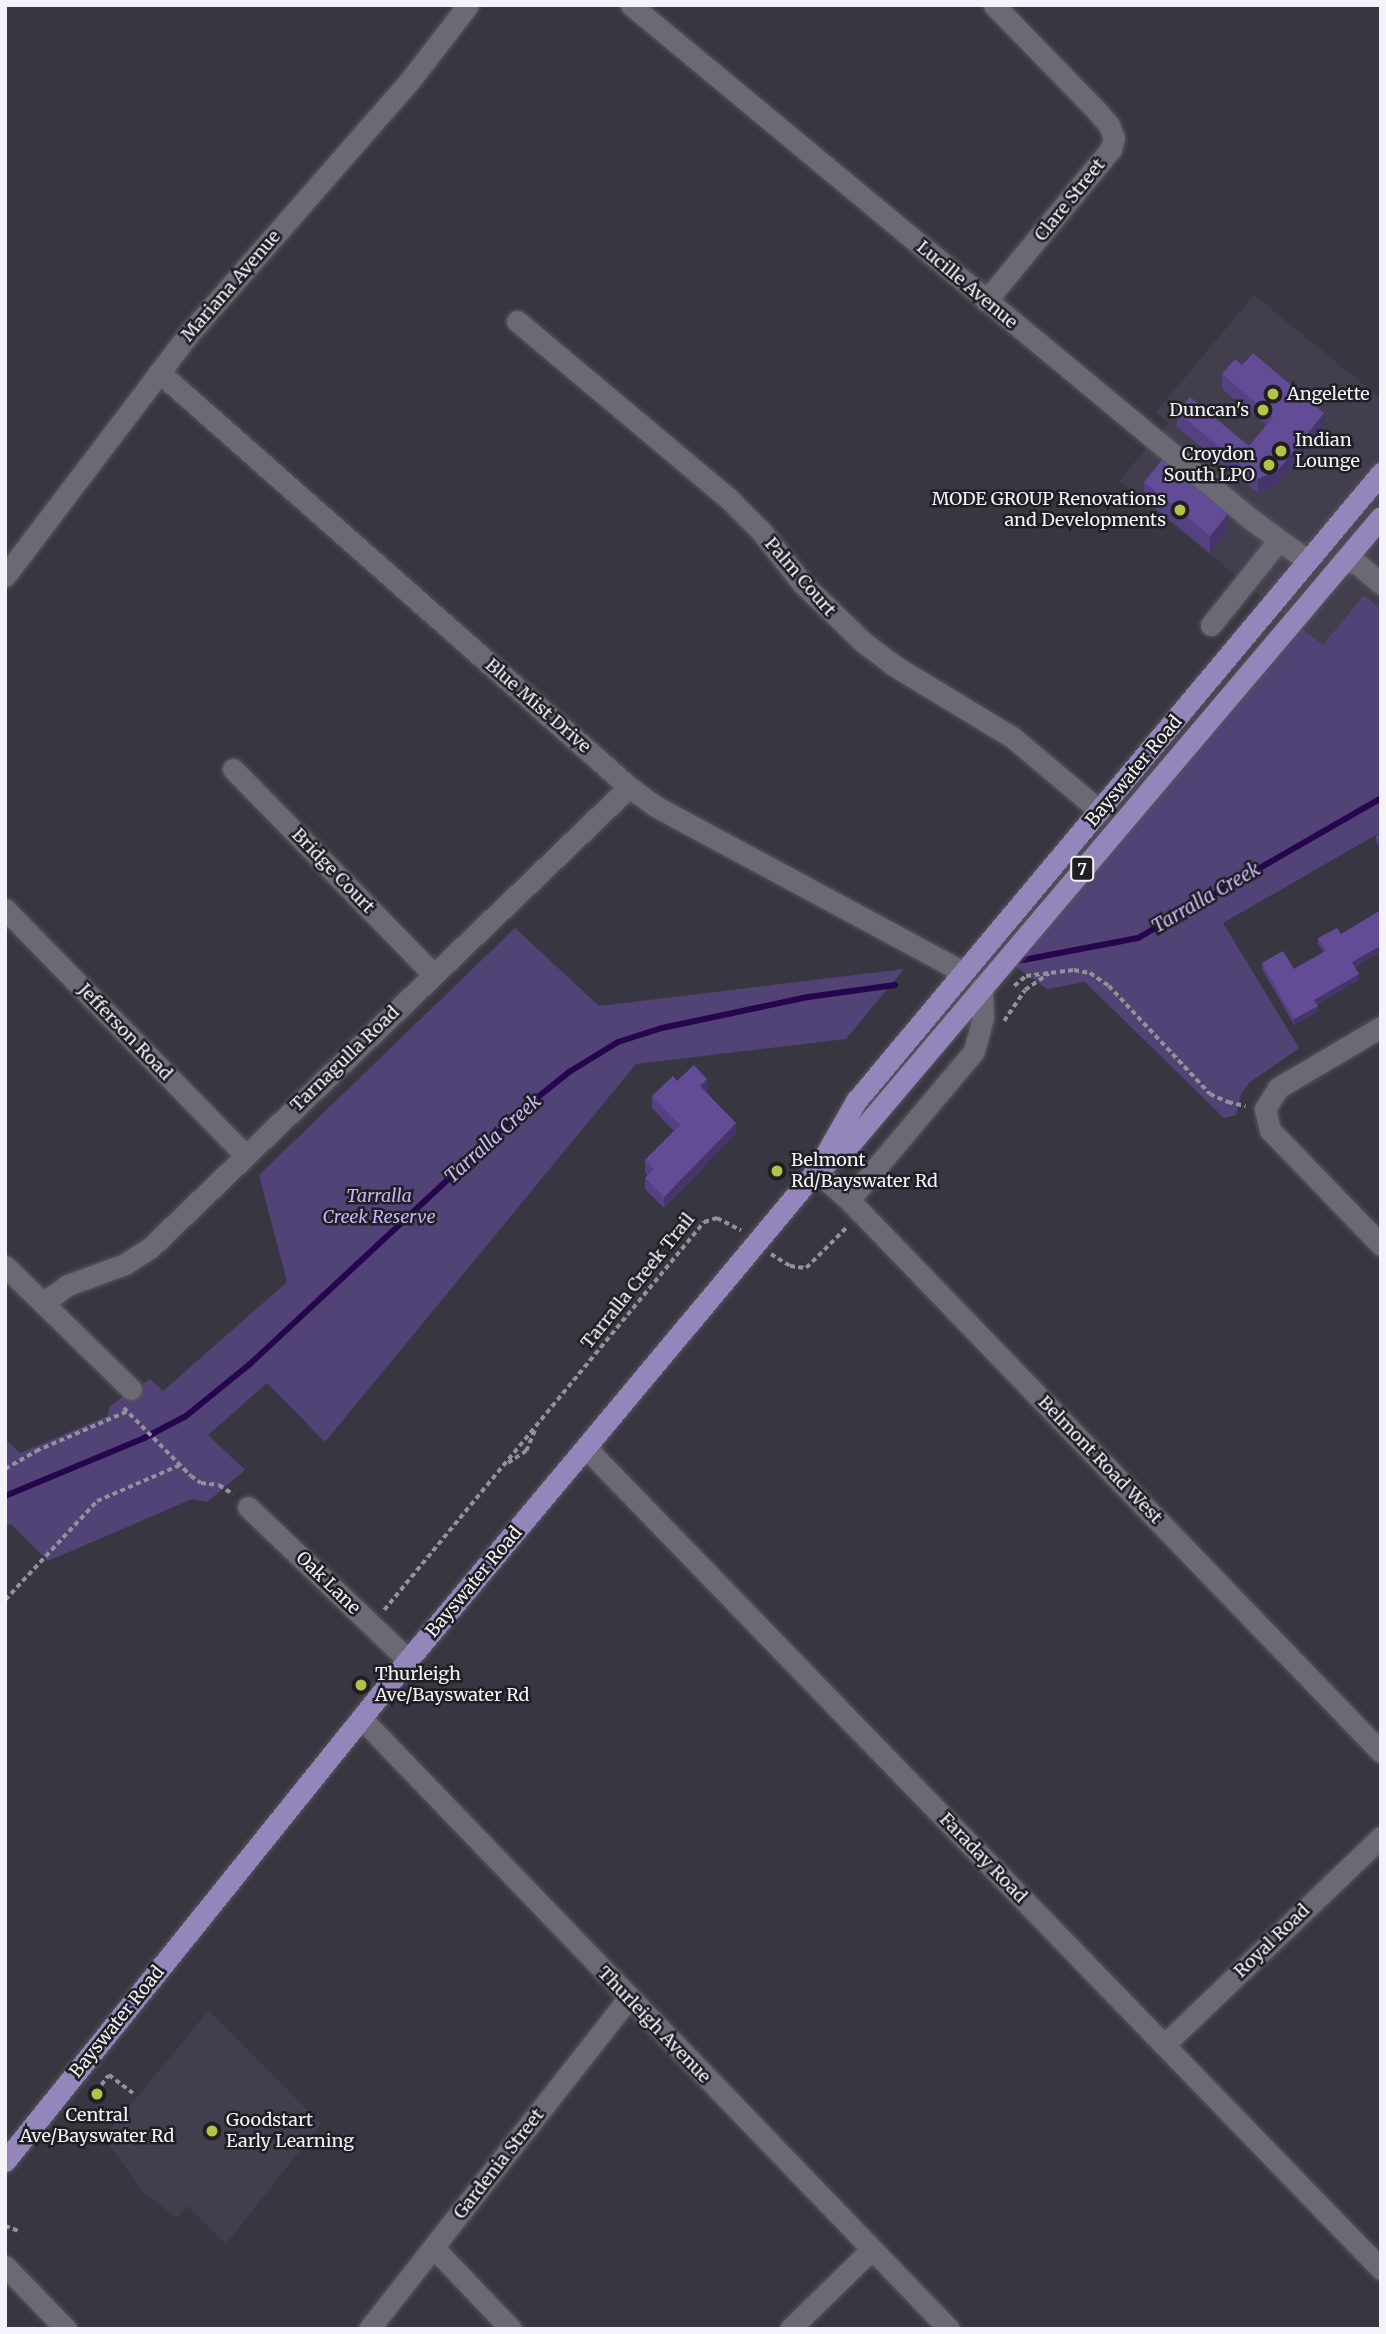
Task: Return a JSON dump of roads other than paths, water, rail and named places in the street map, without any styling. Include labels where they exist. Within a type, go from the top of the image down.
[{"type":"main road","name":"Bayswater Road","points":[[5,2161],[408,1660],[816,1171],[856,1101],[1381,473]]},
{"type":"main road","name":"Bayswater Road","points":[[816,1171],[851,1143],[1381,517]]},
{"type":"main road","points":[[1308,561],[1343,561]]},
{"type":"main road","points":[[963,972],[982,987]]},
{"type":"street","name":"Mariana Avenue","points":[[5,576],[159,372],[411,79],[468,5]]},
{"type":"street","name":"Lucille Avenue","points":[[631,5],[1278,541],[1308,561]]},
{"type":"street","name":"Clare Street","points":[[986,301],[1111,149],[1114,138],[1109,125],[1097,111],[994,5]]},
{"type":"street","name":"Palm Court","points":[[517,321],[727,497],[761,531],[817,599],[863,642],[893,665],[1012,737],[1100,811]]},
{"type":"street","name":"Blue Mist Drive","points":[[159,372],[629,787],[655,806],[963,972]]},
{"type":"street","points":[[1211,625],[1278,541]]},
{"type":"street","points":[[1343,561],[1358,564],[1381,584]]},
{"type":"street","name":"Bridge Court","points":[[233,769],[433,974]]},
{"type":"street","name":"Tarnagulla Road","points":[[43,1303],[68,1285],[125,1264],[152,1247],[629,787]]},
{"type":"street","name":"Jefferson Road","points":[[5,909],[245,1155]]},
{"type":"street","points":[[849,1200],[967,1061],[983,1046],[982,987]]},
{"type":"street","points":[[1381,1027],[1278,1088],[1265,1110],[1270,1130],[1381,1245]]},
{"type":"street","name":"Belmont Road West","points":[[816,1171],[849,1200],[1381,1752]]},
{"type":"street","points":[[5,1266],[131,1389]]},
{"type":"street","name":"Faraday Road","points":[[586,1447],[1381,2269]]},
{"type":"street","name":"Oak Lane","points":[[248,1507],[408,1660]]},
{"type":"street","name":"Thurleigh Avenue","points":[[361,1718],[949,2329]]},
{"type":"street","name":"Royal Road","points":[[1164,2045],[1381,1837]]},
{"type":"street","name":"Gardenia Street","points":[[369,2329],[628,1998]]},
{"type":"street","points":[[434,2248],[511,2329]]},
{"type":"street","points":[[790,2329],[871,2249]]},
{"type":"street","points":[[5,2266],[66,2329]]},
{"type":"waterway","name":"Tarralla Creek","points":[[1018,961],[1138,938],[1381,798]]},
{"type":"waterway","name":"Tarralla Creek","points":[[5,1496],[144,1438],[186,1416],[250,1364],[528,1105],[569,1072],[618,1042],[662,1028],[808,997],[895,985]]},
{"type":"place","name":"Angelette","points":[[1273,394]]},
{"type":"place","name":"Duncan's","points":[[1263,410]]},
{"type":"place","name":"Indian Lounge","points":[[1281,451]]},
{"type":"place","name":"Croydon South LPO","points":[[1269,465]]},
{"type":"place","name":"MODE GROUP Renovations and Developments","points":[[1180,510]]},
{"type":"place","name":"Belmont Rd/Bayswater Rd","points":[[777,1171]]},
{"type":"place","name":"Thurleigh Ave/Bayswater Rd","points":[[361,1685]]},
{"type":"place","name":"Central Ave/Bayswater Rd","points":[[97,2094]]},
{"type":"place","name":"Goodstart Early Learning","points":[[212,2131]]},
{"type":"park label","name":"Tarralla Creek Reserve","points":[[379,1207]]}]
